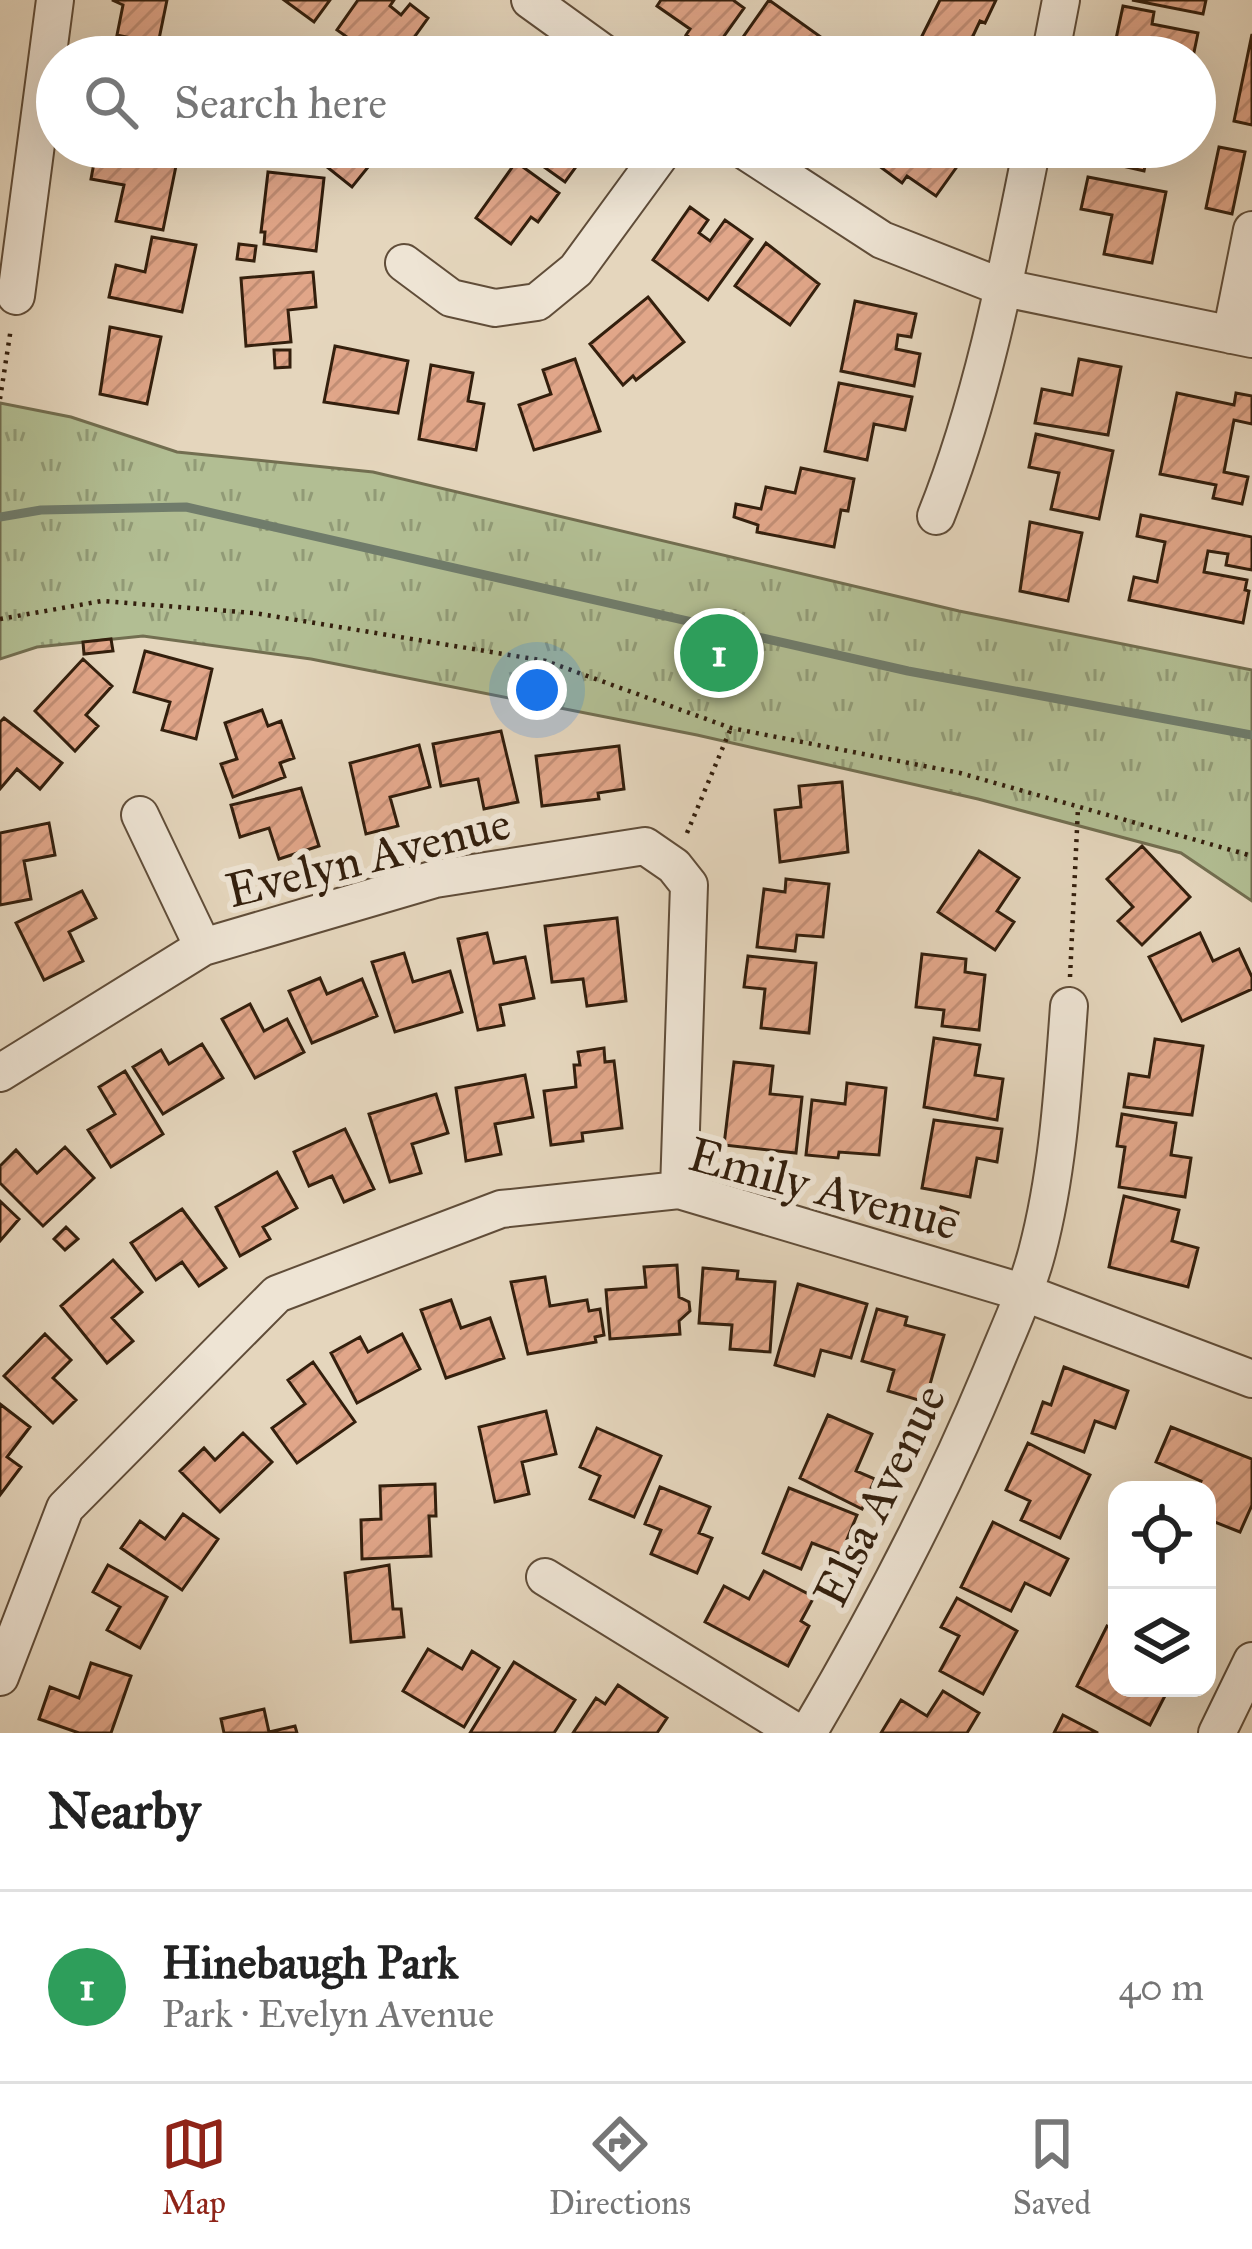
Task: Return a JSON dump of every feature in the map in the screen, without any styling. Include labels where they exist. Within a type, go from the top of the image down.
[{"type":"street","points":[[51,36],[56,0]]},
{"type":"street","points":[[530,0],[580,36]]},
{"type":"street","points":[[1054,36],[1061,0]]},
{"type":"street","points":[[16,296],[36,148]]},
{"type":"street","points":[[404,263],[452,298],[495,308],[537,302],[576,270],[651,168]]},
{"type":"street","points":[[771,168],[881,240],[1004,288],[1241,337],[1252,230]]},
{"type":"street","points":[[936,516],[958,461],[1004,288],[1028,168]]},
{"type":"street","points":[[140,815],[203,947]]},
{"type":"street","name":"Evelyn Avenue","points":[[0,1072],[203,947],[435,879],[645,846],[674,866]]},
{"type":"street","points":[[674,866],[689,884],[679,1190]]},
{"type":"street","name":"Elsa Avenue","points":[[808,1733],[885,1601],[959,1450],[1025,1294],[1059,1127],[1070,1006]]},
{"type":"street","name":"Emily Avenue","points":[[0,1677],[65,1508],[277,1294],[501,1209],[679,1190],[1025,1294],[1252,1379]]},
{"type":"street","points":[[545,1577],[798,1733]]},
{"type":"street","points":[[1217,1733],[1252,1661]]},
{"type":"path","points":[[0,399],[16,296]]},
{"type":"path","points":[[0,619],[102,601],[254,613],[546,662],[730,728],[960,773],[1252,856]]},
{"type":"path","points":[[674,866],[730,728]]},
{"type":"path","points":[[1070,1006],[1078,806]]},
{"type":"green space","points":[[0,403],[71,417],[177,452],[373,472],[959,611],[1252,670],[1252,901],[1181,853],[978,799],[697,735],[311,659],[143,636],[37,647],[0,659]]},
{"type":"building","points":[[112,0],[167,0],[160,36],[117,35],[123,5]]},
{"type":"building","points":[[284,0],[330,0],[314,22]]},
{"type":"building","points":[[358,0],[394,0],[390,6],[401,15],[410,4],[428,18],[415,36],[345,36],[337,30]]},
{"type":"building","points":[[661,0],[733,0],[744,8],[724,36],[687,36],[690,29],[657,6]]},
{"type":"building","points":[[769,0],[819,36],[744,36]]},
{"type":"building","points":[[940,0],[996,0],[973,36],[922,36]]},
{"type":"building","points":[[1132,0],[1206,0],[1203,14]]},
{"type":"building","points":[[1123,6],[1154,12],[1152,24],[1198,33],[1197,36],[1117,36]]},
{"type":"building","points":[[1252,34],[1252,125],[1234,121]]},
{"type":"building","points":[[1219,147],[1245,152],[1232,214],[1206,208]]},
{"type":"building","points":[[93,168],[176,168],[163,230],[116,221],[124,185],[91,179]]},
{"type":"building","points":[[328,168],[367,168],[352,187]]},
{"type":"building","points":[[512,168],[524,168],[559,193],[538,222],[531,217],[511,244],[476,218]]},
{"type":"building","points":[[545,168],[575,168],[565,182]]},
{"type":"building","points":[[882,168],[956,168],[936,196],[907,176],[902,183]]},
{"type":"building","points":[[268,172],[324,178],[316,251],[264,244],[265,232],[261,232]]},
{"type":"building","points":[[1088,177],[1166,192],[1152,263],[1104,254],[1112,215],[1081,209]]},
{"type":"building","points":[[690,207],[708,220],[699,233],[710,241],[725,220],[752,239],[708,300],[653,260]]},
{"type":"building","points":[[152,237],[196,245],[182,312],[109,297],[116,265],[145,272]]},
{"type":"building","points":[[766,243],[819,284],[790,325],[735,286]]},
{"type":"building","points":[[239,244],[256,246],[254,261],[237,259]]},
{"type":"building","points":[[313,272],[316,307],[288,310],[291,342],[246,346],[241,278]]},
{"type":"building","points":[[648,297],[684,342],[623,385],[590,344]]},
{"type":"building","points":[[855,301],[916,314],[911,337],[898,335],[896,349],[920,354],[914,386],[841,371]]},
{"type":"building","points":[[110,327],[161,337],[147,404],[100,394]]},
{"type":"building","points":[[335,346],[408,361],[398,413],[324,402]]},
{"type":"building","points":[[274,350],[290,350],[290,367],[275,368]]},
{"type":"building","points":[[575,359],[600,431],[534,450],[519,405],[551,394],[543,370]]},
{"type":"building","points":[[1079,359],[1121,367],[1108,435],[1035,423],[1042,389],[1072,395]]},
{"type":"building","points":[[431,365],[473,373],[468,401],[484,404],[476,450],[419,439]]},
{"type":"building","points":[[839,383],[912,397],[905,430],[874,424],[867,460],[825,451]]},
{"type":"building","points":[[1177,393],[1234,405],[1236,393],[1252,396],[1252,424],[1234,420],[1224,472],[1248,477],[1242,504],[1213,498],[1216,485],[1160,474]]},
{"type":"building","points":[[1036,434],[1113,451],[1099,519],[1051,509],[1059,473],[1029,467]]},
{"type":"building","points":[[801,468],[854,479],[848,511],[841,510],[834,547],[757,532],[758,525],[734,517],[736,504],[761,509],[766,487],[795,493]]},
{"type":"building","points":[[1141,515],[1252,537],[1252,570],[1226,565],[1228,554],[1208,551],[1204,572],[1247,580],[1243,623],[1129,600],[1134,577],[1157,582],[1165,542],[1137,536]]},
{"type":"building","points":[[1030,522],[1082,533],[1068,601],[1020,591]]},
{"type":"building","points":[[111,639],[113,651],[84,654],[83,642]]},
{"type":"building","points":[[145,651],[212,669],[196,739],[162,730],[170,702],[134,692]]},
{"type":"building","points":[[83,659],[112,686],[86,715],[98,726],[75,751],[35,711]]},
{"type":"building","points":[[262,710],[268,726],[281,721],[294,758],[280,763],[285,777],[233,797],[221,764],[237,759],[225,723]]},
{"type":"building","points":[[4,718],[62,763],[40,789],[17,769],[0,789],[0,722]]},
{"type":"building","points":[[501,731],[518,802],[484,809],[478,779],[441,786],[433,744]]},
{"type":"building","points":[[419,745],[430,787],[390,797],[398,826],[366,834],[350,763]]},
{"type":"building","points":[[619,746],[624,789],[598,793],[599,799],[542,806],[536,756]]},
{"type":"building","points":[[842,782],[848,852],[780,862],[775,810],[801,807],[799,786]]},
{"type":"building","points":[[301,788],[319,846],[279,859],[269,828],[240,837],[231,805]]},
{"type":"building","points":[[49,823],[55,855],[24,861],[31,899],[0,905],[0,833]]},
{"type":"building","points":[[1142,846],[1190,897],[1142,945],[1118,921],[1133,907],[1107,879]]},
{"type":"building","points":[[979,851],[1019,878],[997,911],[1014,922],[995,950],[938,912]]},
{"type":"building","points":[[786,879],[829,884],[823,937],[797,935],[795,951],[757,947],[764,889],[785,892]]},
{"type":"building","points":[[82,891],[96,918],[69,932],[83,961],[44,980],[16,923]]},
{"type":"building","points":[[617,918],[626,1001],[587,1006],[583,979],[552,982],[545,926]]},
{"type":"building","points":[[487,933],[494,963],[525,957],[534,998],[500,1005],[504,1025],[478,1030],[458,939]]},
{"type":"building","points":[[1200,933],[1213,961],[1239,949],[1252,977],[1252,989],[1182,1021],[1149,957]]},
{"type":"building","points":[[404,953],[413,982],[450,971],[462,1012],[395,1032],[372,962]]},
{"type":"building","points":[[922,954],[966,959],[965,972],[985,975],[979,1030],[942,1026],[944,1010],[916,1007]]},
{"type":"building","points":[[748,956],[816,963],[809,1033],[761,1028],[765,989],[744,987]]},
{"type":"building","points":[[320,978],[327,994],[362,979],[377,1016],[312,1043],[289,991]]},
{"type":"building","points":[[250,1004],[264,1031],[287,1019],[304,1052],[255,1078],[222,1019]]},
{"type":"building","points":[[934,1038],[980,1045],[975,1075],[1003,1079],[997,1120],[924,1107]]},
{"type":"building","points":[[1155,1039],[1203,1046],[1192,1115],[1124,1107],[1129,1074],[1149,1077]]},
{"type":"building","points":[[202,1044],[223,1078],[163,1114],[133,1067],[161,1050],[169,1064]]},
{"type":"building","points":[[604,1048],[605,1062],[614,1061],[622,1128],[582,1133],[583,1141],[551,1145],[544,1091],[576,1087],[578,1052]]},
{"type":"building","points":[[734,1062],[773,1066],[770,1094],[802,1097],[796,1153],[724,1145]]},
{"type":"building","points":[[125,1071],[163,1134],[111,1167],[88,1130],[115,1114],[99,1087]]},
{"type":"building","points":[[525,1075],[533,1117],[495,1124],[501,1154],[466,1161],[456,1088]]},
{"type":"building","points":[[847,1083],[886,1088],[879,1155],[806,1155],[812,1100],[845,1104]]},
{"type":"building","points":[[436,1094],[448,1133],[412,1144],[421,1173],[390,1182],[369,1114]]},
{"type":"building","points":[[1122,1114],[1176,1123],[1171,1155],[1191,1158],[1185,1197],[1119,1187],[1125,1147],[1117,1146]]},
{"type":"building","points":[[934,1120],[1002,1129],[997,1162],[977,1158],[970,1197],[922,1188]]},
{"type":"building","points":[[345,1129],[374,1189],[344,1202],[332,1176],[309,1186],[294,1152]]},
{"type":"building","points":[[65,1147],[94,1178],[43,1226],[0,1183],[0,1166],[16,1150],[37,1173]]},
{"type":"building","points":[[277,1172],[297,1208],[263,1227],[270,1239],[240,1256],[216,1207]]},
{"type":"building","points":[[1124,1196],[1179,1210],[1172,1241],[1198,1248],[1188,1287],[1109,1267]]},
{"type":"building","points":[[0,1201],[19,1219],[0,1241]]},
{"type":"building","points":[[941,1207],[958,1213],[952,1228],[935,1221]]},
{"type":"building","points":[[182,1209],[226,1268],[199,1286],[182,1262],[156,1280],[131,1243]]},
{"type":"building","points":[[66,1227],[78,1239],[65,1250],[54,1239]]},
{"type":"building","points":[[113,1260],[142,1292],[112,1318],[133,1341],[107,1363],[61,1306]]},
{"type":"building","points":[[677,1265],[679,1297],[689,1302],[690,1311],[679,1321],[680,1334],[610,1339],[606,1290],[646,1287],[644,1267]]},
{"type":"building","points":[[703,1268],[738,1271],[737,1279],[775,1282],[770,1352],[730,1349],[732,1325],[699,1323]]},
{"type":"building","points":[[545,1277],[550,1306],[587,1300],[589,1311],[600,1309],[604,1335],[595,1337],[596,1342],[528,1354],[511,1282]]},
{"type":"building","points":[[798,1284],[867,1304],[851,1358],[821,1350],[814,1376],[775,1365]]},
{"type":"building","points":[[451,1300],[461,1328],[490,1318],[504,1358],[446,1378],[421,1310]]},
{"type":"building","points":[[877,1309],[907,1317],[905,1325],[944,1335],[925,1402],[888,1391],[894,1370],[862,1361]]},
{"type":"building","points":[[45,1334],[71,1360],[53,1378],[76,1400],[53,1423],[4,1376]]},
{"type":"building","points":[[402,1334],[420,1369],[357,1403],[331,1353],[360,1337],[368,1352]]},
{"type":"building","points":[[313,1362],[355,1422],[297,1463],[272,1428],[305,1404],[288,1380]]},
{"type":"building","points":[[1064,1367],[1128,1391],[1115,1428],[1095,1421],[1084,1452],[1032,1433],[1043,1402],[1051,1405]]},
{"type":"building","points":[[0,1404],[30,1427],[7,1457],[21,1467],[0,1495]]},
{"type":"building","points":[[546,1411],[556,1454],[522,1462],[529,1494],[495,1502],[479,1427]]},
{"type":"building","points":[[828,1415],[872,1434],[856,1471],[875,1479],[862,1509],[800,1478]]},
{"type":"building","points":[[1171,1427],[1252,1459],[1252,1505],[1240,1532],[1216,1523],[1216,1481],[1201,1481],[1156,1462]]},
{"type":"building","points":[[597,1428],[661,1456],[634,1517],[590,1499],[600,1476],[580,1467]]},
{"type":"building","points":[[243,1433],[272,1462],[220,1512],[180,1471],[204,1448],[215,1460]]},
{"type":"building","points":[[1028,1443],[1090,1475],[1060,1538],[1021,1520],[1030,1501],[1006,1490]]},
{"type":"building","points":[[435,1484],[436,1516],[429,1516],[431,1556],[362,1559],[361,1520],[381,1519],[380,1486]]},
{"type":"building","points":[[660,1487],[710,1507],[699,1533],[712,1538],[697,1573],[651,1554],[661,1530],[645,1524]]},
{"type":"building","points":[[789,1488],[857,1515],[841,1554],[812,1543],[801,1569],[763,1553]]},
{"type":"building","points":[[183,1514],[218,1539],[182,1590],[121,1548],[140,1521],[165,1539]]},
{"type":"building","points":[[993,1522],[1068,1559],[1050,1595],[1025,1583],[1011,1611],[961,1587]]},
{"type":"building","points":[[108,1565],[167,1597],[140,1648],[107,1630],[120,1607],[93,1592]]},
{"type":"building","points":[[389,1565],[393,1609],[401,1609],[404,1637],[351,1642],[345,1573]]},
{"type":"building","points":[[764,1571],[814,1597],[801,1621],[809,1626],[788,1666],[705,1622],[724,1586],[749,1599]]},
{"type":"building","points":[[957,1598],[1017,1631],[983,1694],[940,1671],[959,1636],[941,1627]]},
{"type":"building","points":[[1107,1626],[1108,1697],[1164,1697],[1150,1725],[1077,1686]]},
{"type":"building","points":[[428,1649],[462,1669],[472,1651],[499,1668],[464,1727],[403,1691]]},
{"type":"building","points":[[514,1662],[575,1700],[554,1733],[470,1733]]},
{"type":"building","points":[[91,1663],[131,1676],[111,1733],[79,1733],[39,1719],[50,1687],[79,1698]]},
{"type":"building","points":[[618,1685],[667,1718],[657,1733],[573,1733],[596,1698],[605,1704]]},
{"type":"building","points":[[943,1691],[979,1713],[967,1733],[881,1733],[901,1700],[927,1716]]},
{"type":"building","points":[[264,1709],[269,1732],[295,1726],[297,1733],[224,1733],[221,1719]]},
{"type":"building","points":[[1063,1715],[1098,1733],[1054,1733]]},
{"type":"waterway","points":[[0,517],[41,510],[186,507],[908,671],[1252,735]]},
{"type":"place","name":"Hinebaugh Park","points":[[719,653]]}]
